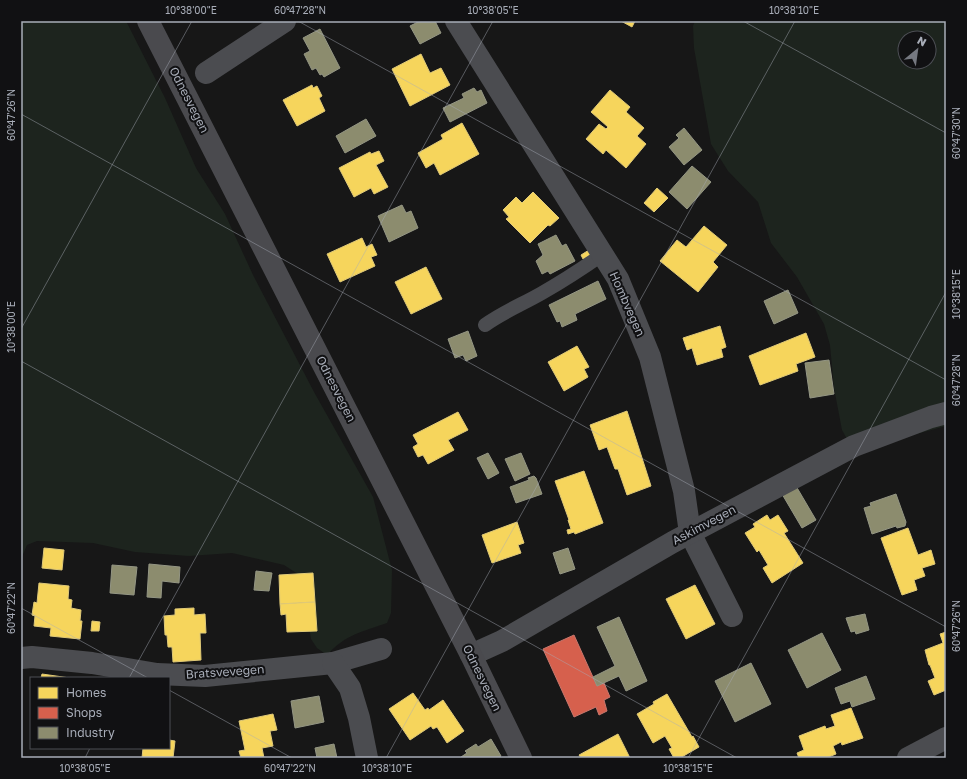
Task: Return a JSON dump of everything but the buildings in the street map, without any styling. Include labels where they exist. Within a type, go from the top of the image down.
[{"type":"main road","name":"Odnesvegen","points":[[148,21],[471,655],[521,758]]},
{"type":"street","points":[[206,73],[285,21]]},
{"type":"street","name":"Hombvegen","points":[[456,21],[618,280],[648,352],[684,491],[690,533],[732,616]]},
{"type":"street","name":"Askimvegen","points":[[471,655],[502,641],[690,533],[854,446],[931,417],[946,413]]},
{"type":"street","name":"Bratsvevegen","points":[[21,658],[32,657],[92,663],[158,674],[205,676],[334,663],[381,649]]},
{"type":"street","points":[[334,663],[350,688],[359,718],[367,758]]},
{"type":"street","points":[[908,758],[946,738]]},
{"type":"lane","points":[[485,325],[497,316],[574,274],[603,254]]},
{"type":"shaded area","points":[[21,21],[126,21],[165,98],[196,168],[225,214],[253,275],[314,392],[373,497],[392,570],[391,613],[387,623],[355,634],[341,642],[327,655],[317,648],[311,639],[301,576],[284,565],[232,553],[189,556],[135,552],[93,543],[37,541],[27,545],[21,559]]},
{"type":"shaded area","points":[[695,21],[946,21],[946,426],[887,442],[847,439],[842,430],[834,388],[830,345],[824,324],[797,277],[771,243],[758,202],[728,171],[711,144],[694,48],[693,26]]}]
